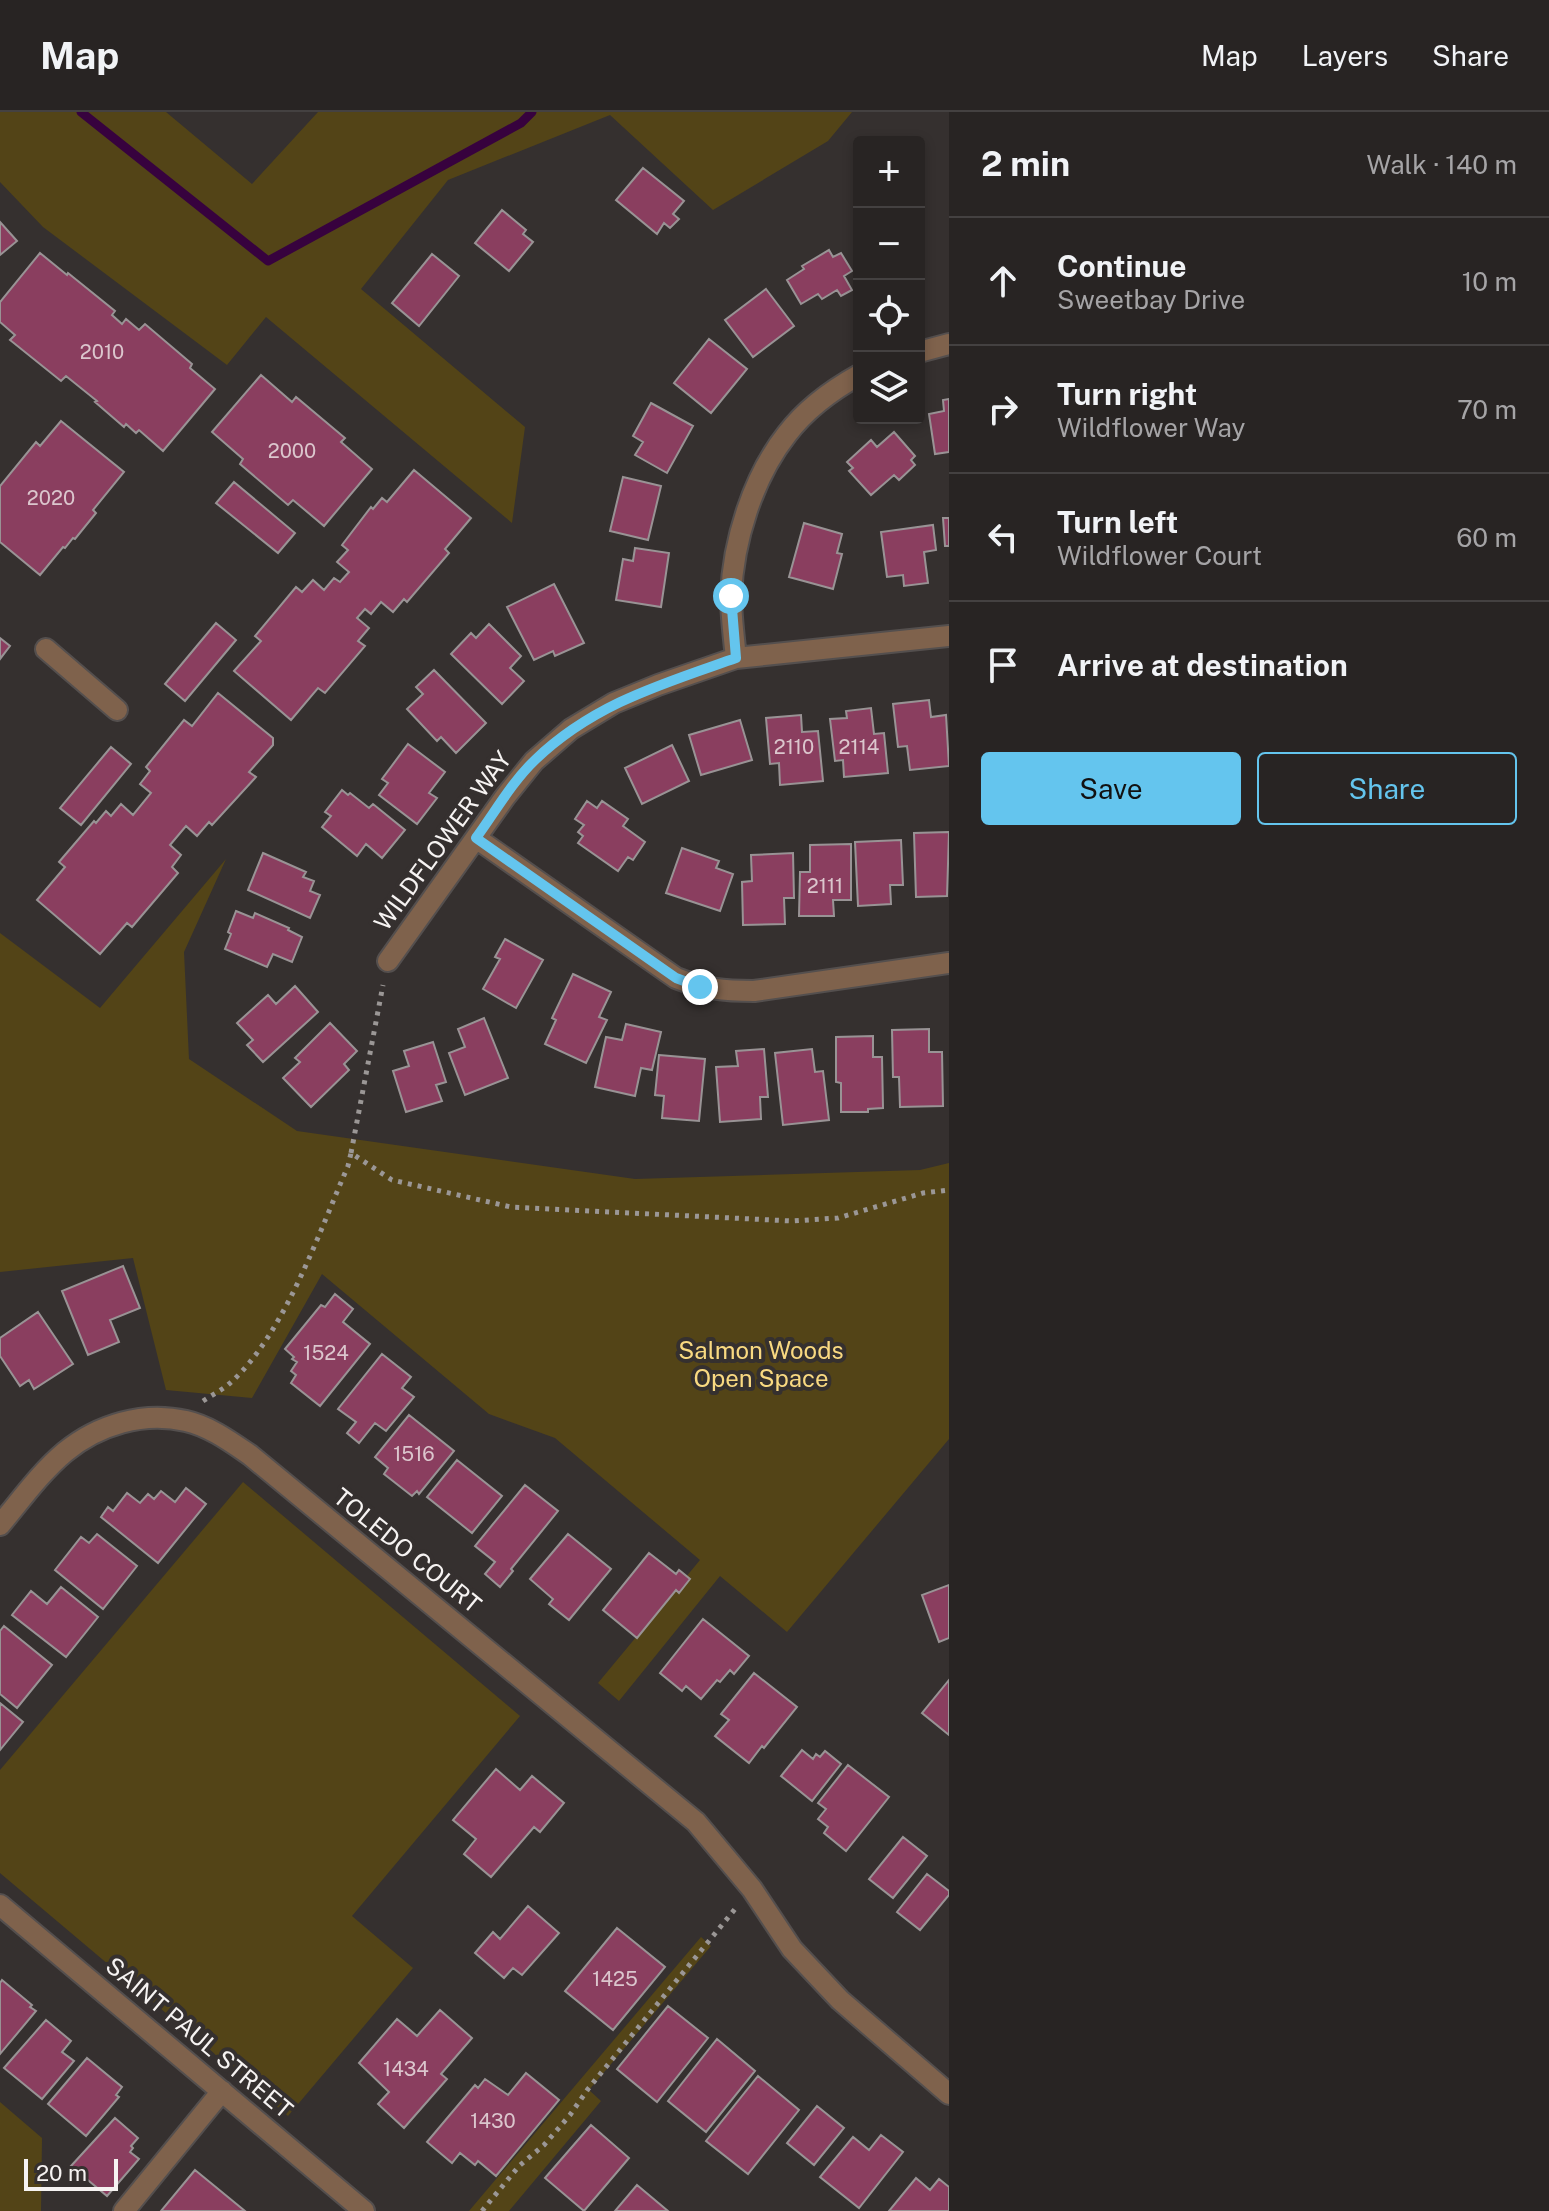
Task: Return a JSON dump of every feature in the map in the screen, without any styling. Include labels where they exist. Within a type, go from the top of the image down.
[{"type":"street","points":[[925,350],[949,344]]},
{"type":"street","points":[[736,658],[731,596],[738,539],[755,486],[787,434],[821,399],[853,379]]},
{"type":"street","name":"WILDFLOWER WAY","points":[[388,961],[534,761],[571,729],[614,703],[736,658],[949,636]]},
{"type":"street","points":[[46,649],[117,710]]},
{"type":"street","points":[[476,838],[676,978],[700,987],[754,991],[949,963]]},
{"type":"street","name":"TOLEDO COURT","points":[[0,1525],[42,1475],[92,1433],[134,1420],[161,1419],[186,1421],[212,1431],[250,1455],[696,1822],[752,1889],[792,1949],[840,2000],[949,2094]]},
{"type":"street","name":"SAINT PAUL STREET","points":[[0,1905],[364,2211]]},
{"type":"street","points":[[124,2211],[222,2091]]},
{"type":"path","points":[[203,1401],[229,1383],[262,1348],[295,1289],[348,1166],[378,1009]]},
{"type":"path","points":[[351,1153],[392,1180],[511,1207],[792,1221],[838,1218],[923,1193],[949,1190]]},
{"type":"path","points":[[482,2211],[519,2166],[544,2145],[570,2115],[752,1889]]},
{"type":"green space","points":[[0,112],[166,112],[252,184],[318,112],[852,112],[828,141],[713,210],[610,115],[448,180],[361,289],[525,427],[512,523],[266,317],[227,365],[43,227],[0,182]]},
{"type":"green space","name":"Salmon Woods Open Space","points":[[226,859],[184,952],[189,1059],[297,1131],[635,1179],[920,1170],[949,1163],[949,1439],[787,1632],[720,1576],[619,1701],[598,1683],[700,1560],[555,1438],[489,1414],[322,1274],[252,1398],[166,1390],[133,1258],[0,1272],[0,933],[100,1008]]},
{"type":"green space","points":[[243,1482],[520,1716],[352,1916],[413,1968],[288,2116],[0,1873],[0,1770]]},
{"type":"green space","points":[[701,1937],[711,1946],[589,2090],[601,2101],[509,2211],[469,2211]]},
{"type":"green space","points":[[0,2102],[42,2138],[41,2211],[0,2211]]},
{"type":"building","points":[[643,168],[684,201],[673,214],[679,219],[670,228],[664,223],[657,234],[616,200]]},
{"type":"building","points":[[502,210],[526,230],[523,234],[533,242],[509,271],[475,243]]},
{"type":"building","points":[[0,222],[17,241],[0,255]]},
{"type":"building","points":[[829,250],[833,257],[841,253],[852,271],[844,276],[852,290],[841,296],[837,290],[822,299],[818,294],[801,304],[787,280],[804,269],[802,266]]},
{"type":"building","points":[[40,253],[115,311],[112,315],[122,324],[126,319],[139,330],[145,324],[192,364],[190,368],[215,389],[163,451],[139,430],[136,433],[126,424],[124,427],[66,376],[61,381],[10,340],[15,335],[0,322],[0,302]]},
{"type":"building","points":[[432,254],[459,276],[419,326],[392,303]]},
{"type":"building","points":[[766,289],[794,326],[753,357],[725,320]]},
{"type":"building","points":[[709,339],[747,369],[711,413],[674,383]]},
{"type":"building","points":[[261,375],[292,402],[296,397],[345,438],[341,442],[372,469],[324,526],[293,500],[288,505],[240,464],[243,459],[212,432]]},
{"type":"building","points":[[949,399],[949,452],[935,454],[929,414],[944,411],[943,400]]},
{"type":"building","points":[[651,403],[693,426],[667,473],[635,455],[643,442],[633,436]]},
{"type":"building","points":[[61,421],[124,472],[93,510],[96,513],[75,539],[63,547],[40,575],[0,542],[0,486],[36,442],[40,446]]},
{"type":"building","points":[[894,432],[915,456],[911,460],[915,465],[899,480],[894,475],[871,495],[849,471],[853,468],[847,462],[871,440],[877,447]]},
{"type":"building","points":[[414,470],[471,518],[445,549],[449,553],[407,602],[404,599],[393,612],[381,602],[371,614],[365,609],[357,618],[369,628],[358,641],[365,646],[325,693],[318,688],[291,720],[234,671],[261,641],[255,636],[296,587],[302,592],[313,580],[324,590],[334,578],[340,582],[349,572],[337,562],[348,550],[342,545],[371,507],[373,509],[382,498],[387,502]]},
{"type":"building","points":[[623,477],[661,486],[648,540],[610,531]]},
{"type":"building","points":[[234,482],[295,533],[278,553],[216,503]]},
{"type":"building","points":[[943,518],[949,518],[949,546],[945,546]]},
{"type":"building","points":[[804,523],[842,534],[837,553],[842,554],[833,589],[789,577]]},
{"type":"building","points":[[933,525],[936,550],[924,552],[928,583],[904,586],[903,575],[887,577],[881,532]]},
{"type":"building","points":[[635,548],[669,553],[661,607],[616,600],[623,559],[633,561]]},
{"type":"building","points":[[554,584],[584,643],[555,656],[553,651],[534,660],[507,607]]},
{"type":"building","points":[[216,623],[236,640],[185,701],[165,684]]},
{"type":"building","points":[[489,624],[521,656],[510,668],[524,681],[502,704],[451,654],[471,633],[476,638]]},
{"type":"building","points":[[0,638],[10,646],[0,659]]},
{"type":"building","points":[[434,670],[486,723],[456,753],[441,737],[437,741],[407,709],[423,694],[416,687]]},
{"type":"building","points":[[218,693],[273,738],[273,745],[249,772],[256,777],[212,825],[209,822],[197,836],[186,826],[170,845],[181,855],[172,867],[178,873],[132,927],[127,923],[100,954],[37,900],[65,867],[59,862],[94,821],[96,823],[106,811],[111,816],[121,804],[133,815],[151,793],[140,784],[150,771],[146,767],[184,720],[192,726]]},
{"type":"building","points":[[929,700],[931,717],[946,715],[949,766],[910,770],[907,746],[898,747],[893,704]]},
{"type":"building","points":[[871,708],[874,734],[884,733],[888,773],[844,777],[843,760],[835,761],[830,719],[847,718],[846,711]]},
{"type":"building","points":[[801,715],[802,732],[818,731],[823,781],[780,785],[779,763],[770,764],[766,718]]},
{"type":"building","points":[[740,720],[752,760],[701,775],[689,735]]},
{"type":"building","points":[[408,744],[445,772],[429,793],[437,798],[417,824],[379,795],[388,783],[382,779]]},
{"type":"building","points":[[672,745],[689,781],[642,804],[625,768]]},
{"type":"building","points":[[111,747],[131,764],[81,825],[60,808]]},
{"type":"building","points":[[342,790],[369,808],[373,804],[405,830],[382,858],[366,844],[357,856],[322,827],[331,816],[325,812]]},
{"type":"building","points":[[587,801],[597,808],[602,801],[628,819],[623,826],[645,842],[633,860],[628,857],[618,871],[578,843],[583,836],[578,832],[584,825],[575,819]]},
{"type":"building","points":[[949,832],[947,896],[916,897],[914,833]]},
{"type":"building","points":[[901,840],[903,885],[890,885],[891,904],[858,906],[855,842]]},
{"type":"building","points":[[851,844],[851,900],[833,900],[834,916],[799,916],[800,872],[810,872],[810,845]]},
{"type":"building","points":[[682,848],[719,861],[716,868],[733,874],[720,911],[666,893]]},
{"type":"building","points":[[263,853],[306,872],[303,877],[314,881],[310,891],[320,895],[310,918],[248,890]]},
{"type":"building","points":[[793,853],[794,898],[784,898],[785,924],[743,925],[742,882],[752,881],[751,855]]},
{"type":"building","points":[[236,911],[253,918],[255,913],[302,937],[292,962],[273,954],[267,967],[225,949]]},
{"type":"building","points":[[505,939],[543,960],[516,1008],[483,989],[500,959],[495,957]]},
{"type":"building","points":[[573,974],[611,992],[599,1017],[607,1020],[586,1063],[545,1044],[556,1020],[552,1018]]},
{"type":"building","points":[[295,986],[318,1012],[263,1062],[247,1045],[253,1040],[237,1023],[268,995],[276,1004]]},
{"type":"building","points":[[484,1018],[508,1078],[465,1095],[449,1053],[465,1047],[458,1029]]},
{"type":"building","points":[[330,1023],[357,1051],[344,1064],[349,1070],[311,1107],[283,1078],[300,1062],[295,1058]]},
{"type":"building","points":[[626,1024],[661,1032],[652,1070],[641,1068],[635,1096],[595,1087],[606,1037],[622,1040]]},
{"type":"building","points":[[929,1029],[929,1052],[942,1052],[943,1106],[900,1107],[899,1077],[893,1077],[892,1030]]},
{"type":"building","points":[[873,1036],[873,1057],[882,1057],[883,1108],[868,1109],[868,1112],[841,1112],[841,1083],[836,1082],[836,1037]]},
{"type":"building","points":[[433,1042],[446,1082],[436,1085],[442,1101],[406,1112],[393,1071],[409,1066],[404,1051]]},
{"type":"building","points":[[764,1049],[768,1097],[760,1097],[761,1119],[720,1122],[716,1067],[738,1066],[736,1051]]},
{"type":"building","points":[[812,1049],[815,1072],[823,1071],[829,1120],[783,1125],[775,1053]]},
{"type":"building","points":[[659,1055],[705,1059],[699,1121],[662,1118],[664,1096],[655,1095]]},
{"type":"building","points":[[123,1266],[140,1308],[110,1320],[119,1342],[88,1355],[62,1291]]},
{"type":"building","points":[[335,1294],[353,1309],[343,1322],[370,1344],[320,1406],[291,1383],[296,1375],[291,1371],[297,1362],[285,1349],[321,1305],[325,1307]]},
{"type":"building","points":[[38,1312],[73,1364],[34,1389],[29,1380],[20,1386],[0,1356],[0,1338]]},
{"type":"building","points":[[382,1354],[411,1377],[402,1388],[414,1397],[386,1431],[375,1423],[359,1443],[347,1433],[356,1422],[338,1409]]},
{"type":"building","points":[[409,1415],[454,1451],[419,1494],[417,1491],[412,1496],[384,1474],[388,1468],[375,1457]]},
{"type":"building","points":[[457,1460],[502,1496],[472,1533],[427,1497]]},
{"type":"building","points":[[525,1485],[558,1511],[500,1587],[485,1574],[495,1562],[475,1546]]},
{"type":"building","points":[[186,1488],[206,1504],[158,1563],[101,1517],[108,1507],[113,1511],[127,1493],[140,1503],[148,1494],[154,1499],[161,1491],[175,1502]]},
{"type":"building","points":[[97,1534],[137,1566],[103,1609],[55,1570],[81,1537],[89,1543]]},
{"type":"building","points":[[568,1534],[611,1569],[569,1620],[549,1604],[553,1599],[530,1579]]},
{"type":"building","points":[[649,1553],[676,1574],[679,1570],[690,1579],[679,1593],[676,1590],[637,1638],[603,1610]]},
{"type":"building","points":[[949,1585],[949,1638],[939,1642],[922,1595]]},
{"type":"building","points":[[61,1587],[98,1617],[66,1657],[12,1615],[31,1591],[47,1604]]},
{"type":"building","points":[[703,1619],[749,1656],[734,1674],[730,1670],[720,1682],[717,1680],[701,1699],[686,1686],[682,1691],[660,1673]]},
{"type":"building","points":[[4,1626],[52,1665],[17,1708],[0,1694],[0,1631]]},
{"type":"building","points":[[754,1673],[797,1707],[749,1763],[715,1736],[729,1720],[721,1714]]},
{"type":"building","points":[[949,1680],[949,1735],[922,1713]]},
{"type":"building","points":[[0,1703],[23,1722],[0,1750]]},
{"type":"building","points":[[802,1750],[813,1759],[816,1754],[820,1757],[825,1751],[841,1764],[812,1801],[781,1776]]},
{"type":"building","points":[[848,1765],[889,1797],[846,1851],[824,1833],[828,1827],[818,1819],[826,1809],[818,1803]]},
{"type":"building","points":[[496,1769],[520,1790],[532,1776],[564,1803],[540,1832],[534,1827],[491,1877],[464,1854],[476,1839],[453,1820]]},
{"type":"building","points":[[903,1837],[927,1856],[893,1898],[869,1879]]},
{"type":"building","points":[[927,1874],[949,1891],[949,1895],[920,1930],[897,1912]]},
{"type":"building","points":[[528,1906],[559,1933],[522,1975],[513,1968],[504,1978],[475,1953],[493,1932],[500,1939]]},
{"type":"building","points":[[617,1928],[665,1967],[613,2030],[565,1991]]},
{"type":"building","points":[[2,1980],[36,2011],[0,2054],[0,1983]]},
{"type":"building","points":[[668,2006],[708,2038],[657,2102],[617,2069]]},
{"type":"building","points":[[440,2010],[472,2038],[441,2074],[447,2079],[404,2128],[378,2104],[389,2092],[359,2063],[397,2019],[417,2036]]},
{"type":"building","points":[[46,2020],[71,2041],[62,2052],[74,2061],[42,2099],[4,2068]]},
{"type":"building","points":[[717,2039],[755,2071],[706,2132],[668,2101]]},
{"type":"building","points":[[87,2058],[122,2087],[116,2095],[119,2097],[86,2136],[48,2104]]},
{"type":"building","points":[[526,2073],[559,2100],[496,2176],[478,2161],[475,2165],[460,2153],[452,2163],[427,2142],[475,2085],[478,2088],[485,2079],[508,2095]]},
{"type":"building","points":[[758,2076],[799,2110],[748,2174],[706,2141]]},
{"type":"building","points":[[817,2106],[844,2128],[814,2165],[787,2143]]},
{"type":"building","points":[[115,2118],[138,2138],[130,2152],[139,2159],[107,2196],[71,2166]]},
{"type":"building","points":[[591,2125],[629,2158],[584,2211],[545,2178]]},
{"type":"building","points":[[881,2135],[903,2152],[859,2208],[820,2177],[853,2137],[869,2150]]},
{"type":"building","points":[[195,2170],[245,2211],[161,2211]]},
{"type":"building","points":[[916,2178],[930,2190],[939,2179],[949,2187],[949,2211],[889,2211]]},
{"type":"building","points":[[637,2185],[668,2211],[615,2211]]},
{"type":"waterway","points":[[81,112],[268,261],[521,123],[532,112]]},
{"type":"route","points":[[700,987],[676,978],[476,838],[534,761],[571,729],[614,703],[736,658],[731,596]]}]
